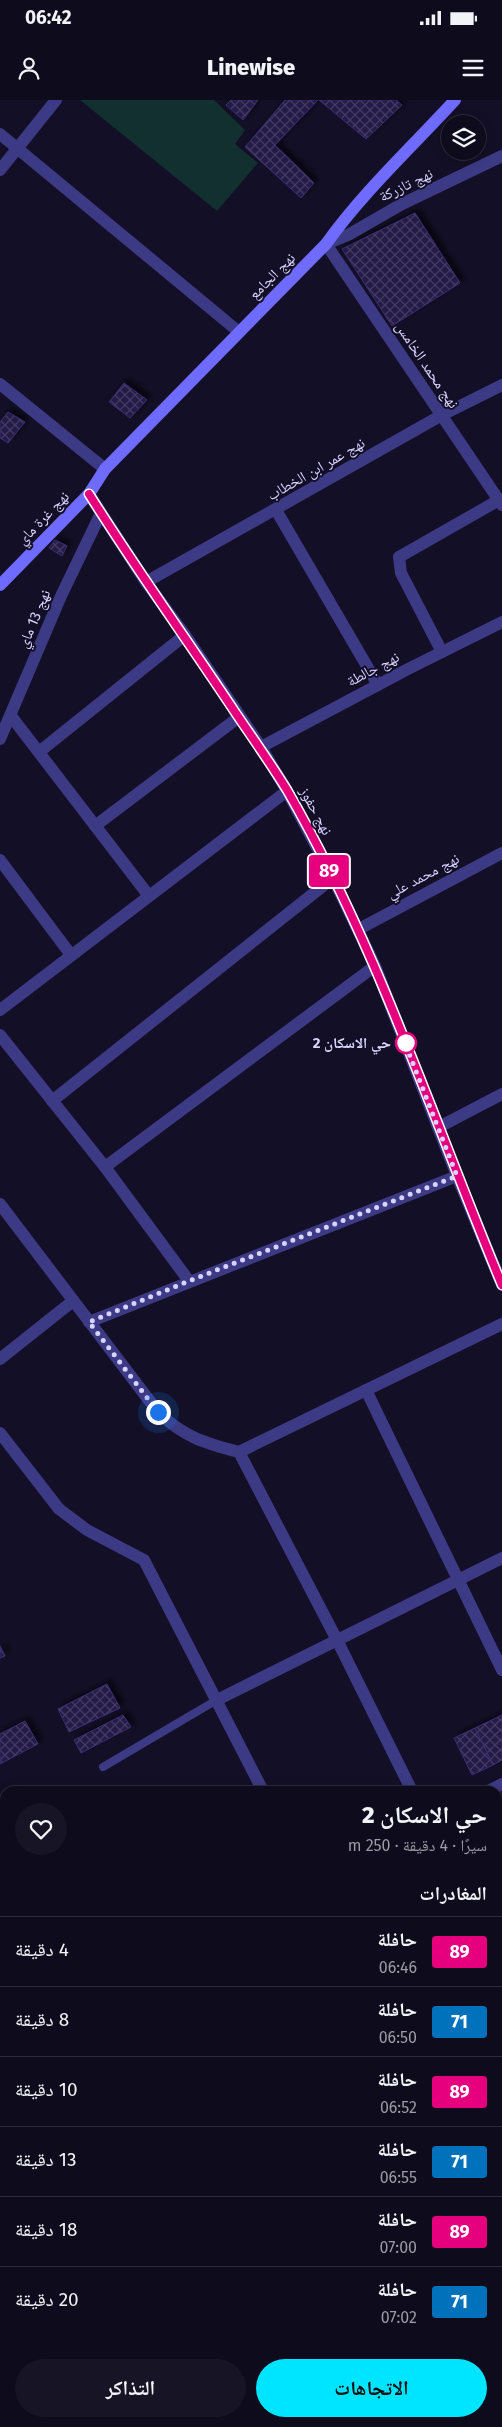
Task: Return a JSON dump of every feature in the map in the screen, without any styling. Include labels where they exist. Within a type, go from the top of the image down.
[{"type":"street","points":[[0,170],[56,100]]},
{"type":"street","name":"نهج الجامع","points":[[105,469],[326,244],[347,215],[371,188],[455,100]]},
{"type":"street","points":[[0,134],[239,332]]},
{"type":"street","name":"نهج تازركة","points":[[326,244],[348,235],[402,204],[502,156]]},
{"type":"street","name":"نهج محمد الخامس","points":[[326,244],[500,502]]},
{"type":"street","points":[[0,384],[105,469]]},
{"type":"street","name":"نهج عمر ابن الخطاب","points":[[146,582],[442,415],[502,385]]},
{"type":"street","name":"نهج غرة ماي","points":[[0,586],[89,494],[105,469]]},
{"type":"street","name":"نهج حفوز","points":[[89,494],[146,582],[185,635],[261,747],[288,791],[359,929],[502,1285]]},
{"type":"street","points":[[442,652],[401,573],[399,557],[500,502]]},
{"type":"street","points":[[276,510],[378,684]]},
{"type":"street","name":"نهج 13 ماي","points":[[0,739],[61,596],[101,512]]},
{"type":"street","name":"نهج جالطة","points":[[261,747],[378,684],[502,622]]},
{"type":"street","points":[[39,752],[185,635]]},
{"type":"street","points":[[11,716],[149,896]]},
{"type":"street","points":[[95,826],[239,717]]},
{"type":"street","points":[[0,1010],[71,954],[288,791]]},
{"type":"street","name":"نهج محمد علي","points":[[359,929],[502,853]]},
{"type":"street","points":[[0,860],[71,954]]},
{"type":"street","points":[[52,1101],[333,878]]},
{"type":"street","points":[[105,1167],[375,966]]},
{"type":"street","points":[[0,1034],[105,1167],[189,1281]]},
{"type":"street","points":[[439,1127],[502,1094]]},
{"type":"street","points":[[89,1322],[457,1176]]},
{"type":"street","points":[[0,1204],[158,1412],[184,1434],[203,1443],[239,1452],[502,1324]]},
{"type":"street","points":[[0,1359],[73,1301]]},
{"type":"street","points":[[366,1390],[502,1670]]},
{"type":"street","points":[[0,1433],[59,1509],[87,1530],[144,1560],[260,1786]]},
{"type":"street","points":[[239,1452],[337,1640],[410,1786]]},
{"type":"street","points":[[215,1701],[502,1558]]},
{"type":"lane","points":[[102,1767],[215,1701]]},
{"type":"green space","points":[[80,100],[214,100],[245,130],[235,144],[258,163],[217,211]]},
{"type":"building","points":[[231,100],[258,100],[243,120],[226,105]]},
{"type":"building","points":[[285,100],[318,100],[275,145],[314,183],[301,198],[245,147]]},
{"type":"building","points":[[319,100],[396,100],[402,105],[366,139]]},
{"type":"building","points":[[415,213],[460,283],[392,326],[342,249]]},
{"type":"building","points":[[124,383],[147,400],[130,418],[109,402]]},
{"type":"building","points":[[8,412],[25,422],[8,443],[0,438],[0,422]]},
{"type":"building","points":[[55,540],[67,546],[62,556],[49,548]]},
{"type":"building","points":[[0,1646],[5,1656],[0,1658]]},
{"type":"building","points":[[107,1684],[120,1708],[69,1732],[58,1709]]},
{"type":"building","points":[[123,1715],[131,1727],[81,1753],[74,1740]]},
{"type":"building","points":[[502,1715],[502,1760],[493,1765],[475,1728]]},
{"type":"building","points":[[25,1721],[38,1744],[0,1764],[0,1734]]},
{"type":"building","points":[[475,1728],[493,1765],[472,1775],[454,1738]]},
{"type":"bus line","name":"89","points":[[89,494],[146,582],[185,635],[261,747],[288,791],[359,929],[502,1285]]},
{"type":"place","name":"حي الاسكان 2","points":[[406,1043]]},
{"type":"route","points":[[158,1412],[89,1322],[457,1176],[403,1038],[406,1043]]}]
